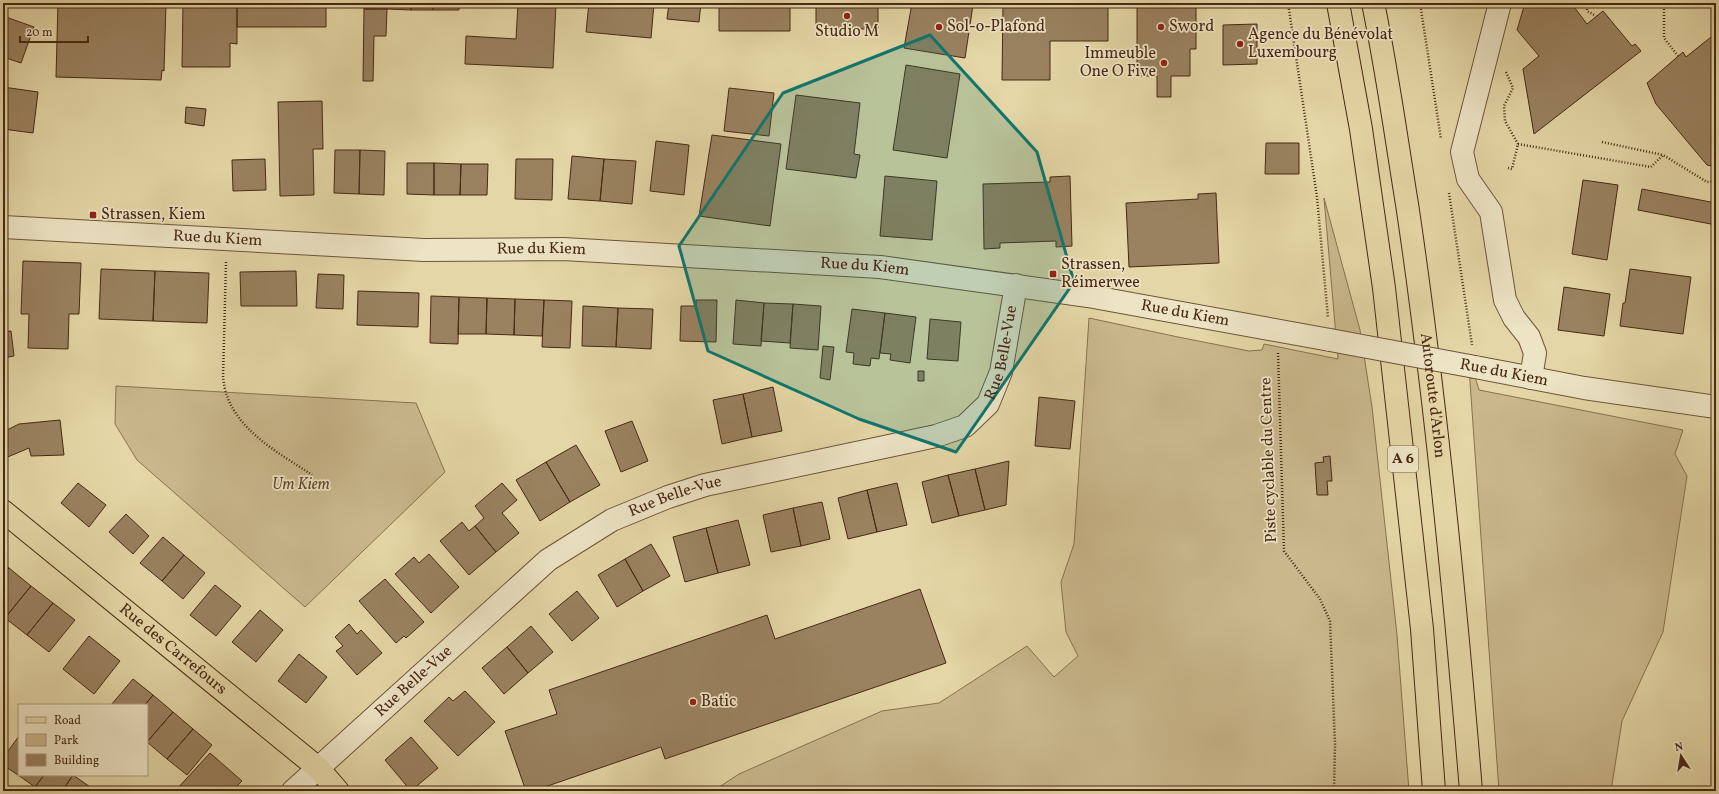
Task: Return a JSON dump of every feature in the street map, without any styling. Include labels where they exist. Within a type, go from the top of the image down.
[{"type":"main road","name":"A 6","points":[[1338,3],[1361,129],[1384,288],[1422,629],[1434,791]]},
{"type":"main road","name":"Autoroute d'Arlon","points":[[1373,3],[1381,41],[1418,283],[1455,604],[1471,791]]},
{"type":"main road","points":[[1379,3],[1381,41]]},
{"type":"main road","name":"Rue des Carrefours","points":[[3,512],[318,768],[338,791]]},
{"type":"street","points":[[1500,3],[1462,152],[1468,179],[1491,212],[1505,300],[1514,318],[1529,337],[1535,353],[1531,378]]},
{"type":"street","name":"Rue du Kiem","points":[[3,227],[424,250],[563,249],[880,267],[1088,296],[1584,388],[1716,407]]},
{"type":"street","name":"Rue Belle-Vue","points":[[293,791],[548,560],[612,520],[668,497],[705,485],[936,436],[965,426],[988,404],[1001,372],[1016,285]]},
{"type":"path","points":[[1288,3],[1317,197],[1330,340]]},
{"type":"path","points":[[1587,3],[1587,11],[1596,16]]},
{"type":"path","points":[[1664,3],[1664,38],[1678,56]]},
{"type":"path","points":[[1503,66],[1513,88],[1504,106],[1506,121],[1518,144],[1512,169],[1508,168]]},
{"type":"path","points":[[1602,142],[1663,155],[1707,182],[1716,181]]},
{"type":"path","points":[[1518,144],[1651,167],[1663,155]]},
{"type":"path","points":[[226,240],[223,378],[227,396],[240,420],[262,441],[312,475]]},
{"type":"path","name":"Piste cyclable du Centre","points":[[1277,330],[1284,551],[1320,599],[1330,620],[1335,744],[1334,791]]},
{"type":"highlighted area","points":[[930,35],[1037,152],[1074,282],[956,452],[859,419],[708,351],[679,246],[783,93]]},
{"type":"green space","points":[[1324,198],[1360,330],[1372,407],[1397,635],[1409,791],[713,791],[739,774],[882,711],[939,703],[1027,646],[1054,677],[1078,656],[1066,632],[1061,582],[1074,544],[1089,318],[1249,351],[1262,350],[1264,344],[1338,359]]},
{"type":"green space","points":[[1468,354],[1479,390],[1683,430],[1675,454],[1687,476],[1663,632],[1622,721],[1611,791],[1499,791]]},
{"type":"green space","name":"Um Kiem","points":[[116,386],[416,403],[445,472],[305,607],[137,460],[115,424]]},
{"type":"building","points":[[58,3],[58,5],[23,4]]},
{"type":"building","points":[[58,3],[166,3],[164,71],[162,70],[161,80],[56,77]]},
{"type":"building","points":[[183,3],[237,3],[237,44],[230,43],[230,67],[182,67]]},
{"type":"building","points":[[237,3],[326,3],[326,27],[237,27]]},
{"type":"building","points":[[364,3],[387,3],[387,9],[364,9]]},
{"type":"building","points":[[387,3],[411,3],[411,10],[387,9]]},
{"type":"building","points":[[411,3],[433,3],[433,10],[411,10]]},
{"type":"building","points":[[433,3],[459,3],[459,10],[433,10]]},
{"type":"building","points":[[518,3],[556,3],[553,68],[465,64],[466,36],[516,39]]},
{"type":"building","points":[[589,3],[654,3],[651,38],[586,32]]},
{"type":"building","points":[[669,3],[701,3],[699,22],[667,19]]},
{"type":"building","points":[[719,3],[790,3],[790,31],[719,31]]},
{"type":"building","name":"Studio M","points":[[816,3],[878,3],[878,29],[816,29]]},
{"type":"building","name":"Sol-o-Plafond","points":[[912,3],[959,3],[973,5],[965,58],[904,48]]},
{"type":"building","points":[[1003,3],[1108,3],[1108,41],[1050,41],[1050,80],[1002,80]]},
{"type":"building","name":"Immeuble One O Five","points":[[1137,3],[1196,3],[1196,49],[1190,49],[1190,76],[1171,76],[1171,97],[1157,97],[1157,76],[1137,76]]},
{"type":"building","points":[[1445,3],[1496,3],[1496,7],[1445,5]]},
{"type":"building","points":[[1525,3],[1571,3],[1587,24],[1603,11],[1632,46],[1635,44],[1641,51],[1534,134],[1523,69],[1539,56],[1517,30]]},
{"type":"building","points":[[364,9],[387,9],[386,36],[374,36],[373,81],[363,81]]},
{"type":"building","points":[[3,16],[34,27],[21,63],[3,57]]},
{"type":"building","name":"Agence du Bénévolat Luxembourg","points":[[1257,24],[1257,64],[1223,65],[1223,25]]},
{"type":"building","points":[[1716,33],[1716,167],[1707,165],[1656,104],[1647,83],[1683,52],[1686,57]]},
{"type":"building","points":[[906,65],[960,74],[947,158],[893,150]]},
{"type":"building","points":[[3,87],[38,92],[33,133],[3,129]]},
{"type":"building","points":[[729,88],[774,93],[769,136],[724,131]]},
{"type":"building","points":[[796,95],[860,103],[854,154],[860,155],[856,178],[786,169]]},
{"type":"building","points":[[322,101],[323,149],[313,149],[314,195],[280,196],[278,102]]},
{"type":"building","points":[[186,107],[206,109],[204,126],[185,123]]},
{"type":"building","points":[[712,135],[781,144],[770,226],[699,216]]},
{"type":"building","points":[[656,141],[689,145],[684,195],[650,191]]},
{"type":"building","points":[[1266,143],[1299,143],[1299,174],[1265,174]]},
{"type":"building","points":[[335,150],[360,150],[359,194],[334,193]]},
{"type":"building","points":[[360,150],[385,151],[384,195],[359,194]]},
{"type":"building","points":[[572,156],[604,159],[600,201],[568,199]]},
{"type":"building","points":[[265,159],[266,190],[233,191],[232,160]]},
{"type":"building","points":[[516,159],[553,159],[552,200],[515,199]]},
{"type":"building","points":[[604,159],[636,161],[632,204],[600,201]]},
{"type":"building","points":[[407,163],[434,163],[434,195],[407,194]]},
{"type":"building","points":[[434,163],[461,164],[460,195],[434,195]]},
{"type":"building","points":[[461,164],[488,164],[487,195],[460,195]]},
{"type":"building","points":[[885,176],[937,181],[932,240],[880,236]]},
{"type":"building","points":[[1070,176],[1072,246],[1056,247],[1056,241],[1000,243],[1000,248],[984,249],[983,184],[1050,182],[1050,177]]},
{"type":"building","points":[[1583,180],[1618,185],[1607,260],[1572,254]]},
{"type":"building","points":[[1642,189],[1716,203],[1716,225],[1638,210]]},
{"type":"building","points":[[1216,193],[1219,263],[1129,267],[1126,203],[1198,199],[1198,194]]},
{"type":"building","points":[[23,261],[81,263],[79,314],[69,314],[68,349],[28,348],[29,314],[21,314]]},
{"type":"building","points":[[101,269],[155,271],[153,321],[99,319]]},
{"type":"building","points":[[1630,269],[1691,277],[1683,334],[1620,326]]},
{"type":"building","points":[[155,271],[209,273],[207,323],[153,321]]},
{"type":"building","points":[[296,271],[297,306],[241,306],[240,272]]},
{"type":"building","points":[[318,274],[344,275],[343,309],[316,308]]},
{"type":"building","points":[[1564,287],[1610,294],[1604,336],[1558,330]]},
{"type":"building","points":[[358,291],[419,293],[418,327],[357,325]]},
{"type":"building","points":[[431,296],[459,297],[458,344],[430,343]]},
{"type":"building","points":[[459,297],[487,298],[486,334],[458,334]]},
{"type":"building","points":[[487,298],[515,299],[514,335],[486,334]]},
{"type":"building","points":[[515,299],[544,300],[542,336],[514,335]]},
{"type":"building","points":[[544,300],[572,301],[570,348],[542,347]]},
{"type":"building","points":[[696,300],[717,300],[716,342],[680,341],[681,306],[696,306]]},
{"type":"building","points":[[736,300],[764,303],[761,346],[733,344]]},
{"type":"building","points":[[764,303],[793,304],[790,343],[761,341]]},
{"type":"building","points":[[793,304],[821,306],[818,350],[790,348]]},
{"type":"building","points":[[583,306],[618,308],[616,347],[582,346]]},
{"type":"building","points":[[618,308],[653,309],[651,349],[616,347]]},
{"type":"building","points":[[852,309],[885,313],[879,359],[871,358],[870,366],[853,364],[854,353],[846,352]]},
{"type":"building","points":[[885,313],[916,317],[910,363],[890,360],[891,354],[880,353]]},
{"type":"building","points":[[930,319],[961,322],[958,361],[927,359]]},
{"type":"building","points":[[11,331],[14,356],[3,358],[3,332]]},
{"type":"building","points":[[823,346],[834,347],[830,380],[820,378]]},
{"type":"building","points":[[918,371],[924,371],[924,381],[918,381]]},
{"type":"building","points":[[773,387],[782,431],[752,437],[743,394]]},
{"type":"building","points":[[743,394],[752,437],[722,444],[713,400]]},
{"type":"building","points":[[1039,397],[1075,401],[1070,449],[1035,446]]},
{"type":"building","points":[[60,420],[64,455],[31,456],[29,448],[3,459],[3,432],[19,424]]},
{"type":"building","points":[[632,421],[648,461],[621,472],[605,431]]},
{"type":"building","points":[[576,445],[600,485],[570,502],[546,462]]},
{"type":"building","points":[[1330,456],[1332,481],[1327,481],[1328,495],[1317,495],[1315,463],[1324,462],[1323,457]]},
{"type":"building","points":[[1009,461],[1006,505],[985,510],[975,469]]},
{"type":"building","points":[[546,462],[570,502],[540,521],[516,480]]},
{"type":"building","points":[[975,469],[985,510],[959,516],[948,475]]},
{"type":"building","points":[[948,475],[959,516],[932,523],[922,482]]},
{"type":"building","points":[[78,483],[106,505],[89,527],[61,503]]},
{"type":"building","points":[[502,483],[517,500],[502,513],[519,533],[496,552],[475,526],[484,518],[475,506]]},
{"type":"building","points":[[897,483],[907,525],[877,532],[867,490]]},
{"type":"building","points":[[867,490],[877,532],[848,539],[838,498]]},
{"type":"building","points":[[822,502],[830,539],[801,546],[793,508]]},
{"type":"building","points":[[793,508],[801,546],[771,552],[763,515]]},
{"type":"building","points":[[126,514],[149,536],[133,554],[109,532]]},
{"type":"building","points":[[738,520],[750,565],[718,573],[706,528]]},
{"type":"building","points":[[462,522],[469,531],[475,526],[496,552],[469,575],[440,541]]},
{"type":"building","points":[[706,528],[718,573],[685,582],[673,537]]},
{"type":"building","points":[[163,537],[184,555],[162,581],[140,563]]},
{"type":"building","points":[[651,544],[670,576],[643,591],[625,559]]},
{"type":"building","points":[[429,554],[459,587],[431,613],[395,574],[414,557],[419,563]]},
{"type":"building","points":[[184,555],[205,573],[183,599],[162,581]]},
{"type":"building","points":[[625,559],[643,591],[617,607],[598,575]]},
{"type":"building","points":[[3,564],[9,568],[3,575]]},
{"type":"building","points":[[9,568],[31,586],[5,618],[3,616],[3,575]]},
{"type":"building","points":[[385,579],[424,622],[406,638],[404,636],[396,643],[359,601]]},
{"type":"building","points":[[215,585],[241,606],[216,636],[190,615]]},
{"type":"building","points":[[31,586],[53,603],[27,635],[5,618]]},
{"type":"building","name":"Batic","points":[[920,589],[946,663],[665,759],[661,747],[533,791],[526,791],[505,731],[557,714],[549,690],[767,615],[775,639]]},
{"type":"building","points":[[577,591],[599,618],[572,641],[549,614]]},
{"type":"building","points":[[53,603],[75,620],[49,652],[27,635]]},
{"type":"building","points":[[260,610],[283,630],[256,662],[232,642]]},
{"type":"building","points":[[349,624],[357,634],[361,630],[382,653],[357,675],[336,651],[343,646],[335,637]]},
{"type":"building","points":[[531,626],[553,652],[528,673],[507,647]]},
{"type":"building","points":[[89,636],[120,661],[94,694],[63,669]]},
{"type":"building","points":[[507,647],[528,673],[504,694],[482,668]]},
{"type":"building","points":[[299,654],[327,677],[306,703],[278,681]]},
{"type":"building","points":[[133,679],[153,695],[146,704],[112,704]]},
{"type":"building","points":[[465,691],[495,722],[458,756],[424,721],[449,697],[453,701]]},
{"type":"building","points":[[153,695],[173,712],[148,741],[148,704],[146,704]]},
{"type":"building","points":[[173,712],[193,729],[167,759],[148,743],[148,741]]},
{"type":"building","points":[[193,729],[212,745],[187,775],[167,759]]},
{"type":"building","points":[[18,737],[18,775],[3,765],[3,758]]},
{"type":"building","points":[[411,737],[438,768],[411,791],[385,760]]},
{"type":"building","points":[[210,753],[242,781],[232,791],[175,791]]},
{"type":"building","points":[[19,776],[43,776],[35,787]]},
{"type":"building","points":[[43,776],[72,776],[62,791],[41,791],[35,787]]},
{"type":"building","points":[[72,776],[93,789],[92,791],[62,791]]},
{"type":"place","name":"Studio M","points":[[847,16]]},
{"type":"place","name":"Sol-o-Plafond","points":[[939,27]]},
{"type":"place","name":"Sword","points":[[1161,27]]},
{"type":"place","name":"Agence du Bénévolat Luxembourg","points":[[1240,44]]},
{"type":"place","name":"Immeuble One O Five","points":[[1164,63]]},
{"type":"place","name":"Strassen, Kiem","points":[[93,215]]},
{"type":"place","name":"Strassen, Réimerwee","points":[[1053,274]]},
{"type":"place","name":"Batic","points":[[693,702]]}]
